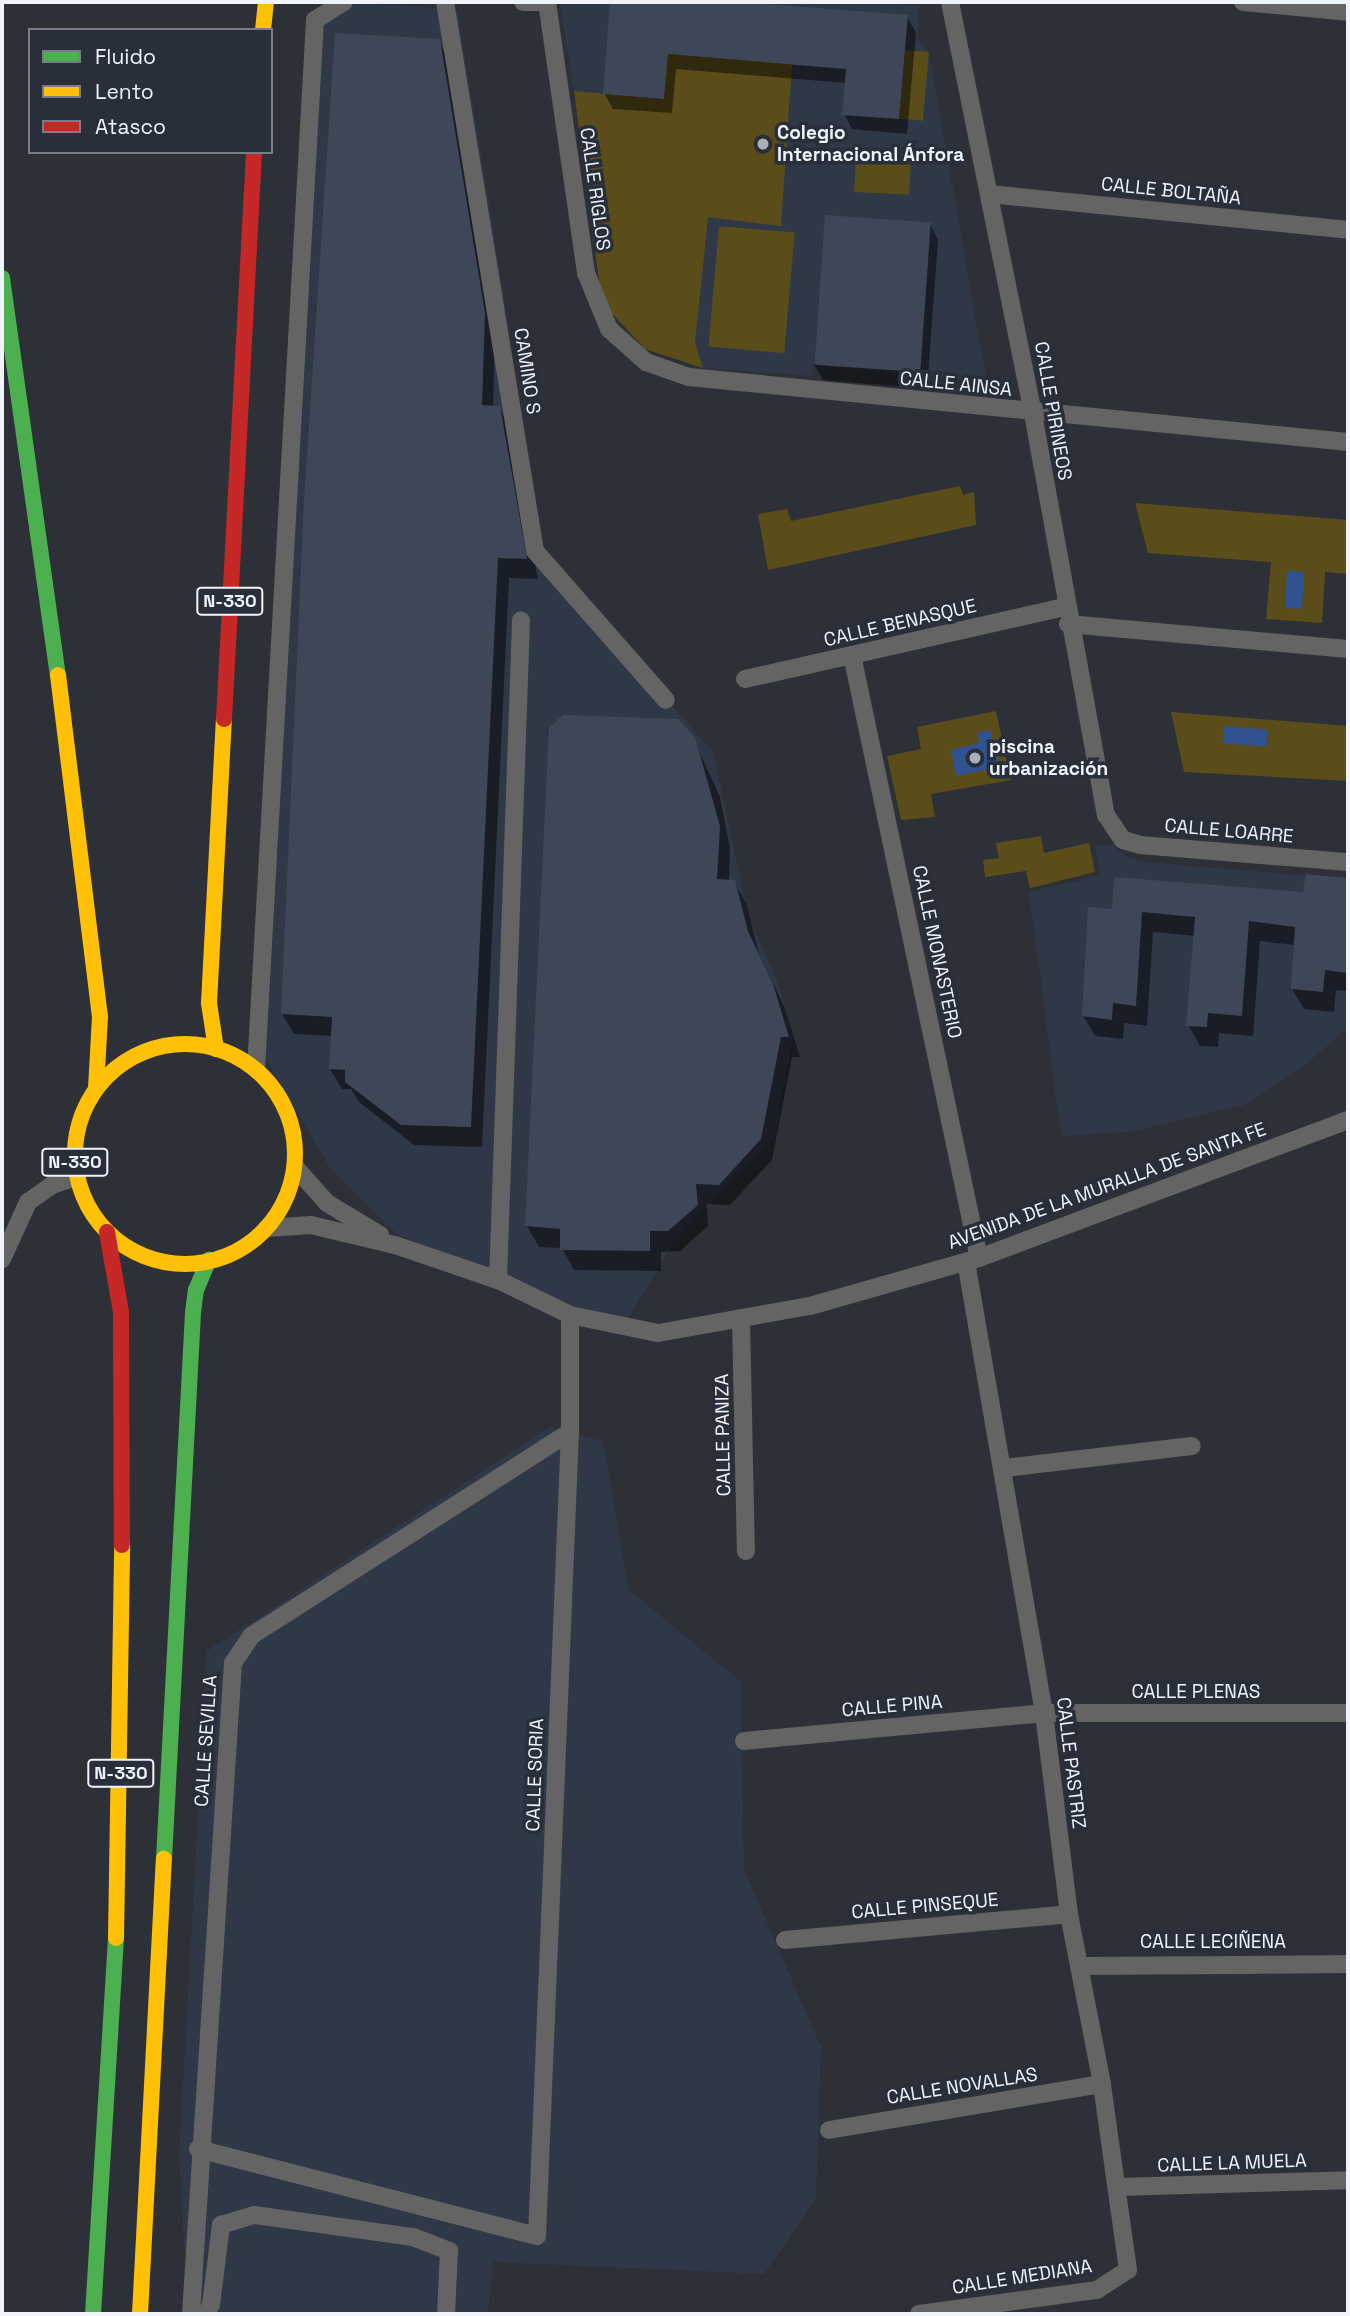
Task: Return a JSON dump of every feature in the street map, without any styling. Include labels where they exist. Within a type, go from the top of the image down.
[{"type":"highway","points":[[262,28],[266,2]]},
{"type":"highway","name":"N-330","points":[[216,1049],[209,1003],[254,154]]},
{"type":"highway","name":"N-330","points":[[2,278],[88,893],[101,1029],[96,1089],[78,1131],[77,1177],[94,1215],[107,1232],[144,1255],[166,1261],[209,1260],[241,1247],[267,1228],[286,1199],[295,1167],[288,1119],[273,1089],[256,1069],[216,1049],[159,1047],[124,1062],[96,1089]]},
{"type":"highway","name":"N-330","points":[[93,2314],[120,1867],[124,1405],[117,1272],[107,1232]]},
{"type":"highway","name":"N-330","points":[[140,2314],[193,1313],[196,1290],[209,1260]]},
{"type":"street","points":[[256,1069],[315,20],[344,2]]},
{"type":"street","name":"CAMINO S","points":[[445,2],[535,551],[666,700]]},
{"type":"street","points":[[523,2],[547,2]]},
{"type":"street","name":"CALLE RIGLOS","points":[[547,2],[586,273],[597,306],[609,328],[646,362]]},
{"type":"street","name":"CALLE PIRINEOS","points":[[950,2],[1033,414],[1066,615],[1113,828]]},
{"type":"street","points":[[1243,2],[1348,12]]},
{"type":"street","name":"CALLE BOLTAÑA","points":[[989,194],[1348,230]]},
{"type":"street","name":"CALLE AINSA","points":[[646,362],[689,377],[1033,414],[1348,442]]},
{"type":"street","name":"CALLE BENASQUE","points":[[745,679],[852,655],[1066,615],[1348,649]]},
{"type":"street","points":[[498,1280],[521,620]]},
{"type":"street","name":"CALLE MONASTERIO","points":[[852,655],[972,1260]]},
{"type":"street","name":"CALLE LOARRE","points":[[1113,828],[1124,840],[1140,845],[1348,862]]},
{"type":"street","name":"AVENIDA DE LA MURALLA DE SANTA FE","points":[[267,1228],[310,1225],[395,1245],[498,1280],[570,1315],[658,1333],[810,1306],[972,1260],[1348,1119]]},
{"type":"street","name":"AVENIDA DE LA MURALLA DE SANTA FE","points":[[295,1167],[327,1203],[395,1245]]},
{"type":"street","points":[[2,1259],[28,1202],[52,1185],[77,1177]]},
{"type":"street","name":"CALLE PASTRIZ","points":[[972,1260],[1044,1713],[1069,1914],[1102,2084],[1128,2270]]},
{"type":"street","name":"CALLE SORIA","points":[[198,2149],[537,2236],[569,1432],[570,1315]]},
{"type":"street","name":"CALLE PANIZA","points":[[741,1318],[746,1551]]},
{"type":"street","name":"CALLE SEVILLA","points":[[191,2314],[198,2149],[233,1664],[251,1636],[569,1432]]},
{"type":"street","points":[[1004,1468],[1192,1446]]},
{"type":"street","name":"CALLE PLENAS","points":[[1044,1713],[1348,1713]]},
{"type":"street","name":"CALLE PINA","points":[[744,1741],[1044,1713]]},
{"type":"street","name":"CALLE PINSEQUE","points":[[785,1940],[1069,1914]]},
{"type":"street","name":"CALLE LECIÑENA","points":[[1079,1966],[1348,1964]]},
{"type":"street","name":"CALLE NOVALLAS","points":[[829,2130],[1102,2084]]},
{"type":"street","name":"CALLE LA MUELA","points":[[1118,2187],[1348,2180]]},
{"type":"street","points":[[210,2311],[221,2225],[254,2215],[412,2237],[449,2251],[446,2314]]},
{"type":"street","name":"CALLE MEDIANA","points":[[919,2314],[1097,2290],[1128,2270]]},
{"type":"shaded area","points":[[327,2],[457,9],[503,291],[538,554],[713,752],[748,914],[780,988],[793,1038],[774,1139],[673,1243],[624,1326],[398,1235],[330,1168],[253,1036],[307,17]]},
{"type":"shaded area","name":"Colegio Internacional Ánfora","points":[[559,2],[872,2],[919,6],[918,39],[929,52],[986,377],[982,381],[813,365],[812,376],[703,368],[645,349],[574,91]]},
{"type":"shaded area","points":[[905,50],[929,52],[923,121],[899,119]]},
{"type":"shaded area","points":[[668,54],[792,64],[781,226],[708,217],[695,343],[703,368],[645,349],[610,311],[600,288],[574,91],[663,99]]},
{"type":"shaded area","points":[[856,157],[911,160],[909,195],[854,192]]},
{"type":"shaded area","points":[[719,226],[795,233],[784,353],[708,347]]},
{"type":"shaded area","points":[[960,486],[963,495],[974,492],[976,525],[768,570],[758,514],[787,509],[791,521]]},
{"type":"shaded area","points":[[1135,503],[1348,520],[1348,574],[1325,572],[1322,623],[1266,619],[1271,562],[1148,553]]},
{"type":"shaded area","points":[[996,711],[1011,780],[931,794],[935,817],[901,820],[887,756],[921,749],[917,727]]},
{"type":"shaded area","points":[[1171,712],[1348,726],[1348,781],[1184,772]]},
{"type":"shaded area","points":[[1041,836],[1044,853],[1089,843],[1095,872],[1030,888],[1026,871],[985,877],[983,860],[999,858],[996,843]]},
{"type":"shaded area","points":[[1095,846],[1112,846],[1125,856],[1145,862],[1348,879],[1348,1028],[1304,1066],[1244,1105],[1129,1132],[1061,1136],[1029,892],[1100,875]]},
{"type":"shaded area","points":[[550,1427],[603,1441],[629,1590],[741,1682],[744,1869],[821,2047],[816,2199],[764,2274],[493,2262],[488,2314],[188,2314],[179,2154],[207,1651]]},
{"type":"water","points":[[1287,571],[1304,572],[1302,609],[1285,608]]},
{"type":"water","points":[[1224,726],[1268,730],[1266,747],[1223,743]]},
{"type":"water","name":"piscina urbanización","points":[[990,730],[999,767],[956,776],[951,750],[979,743],[977,733]]},
{"type":"building","points":[[610,2],[739,2],[908,15],[899,119],[842,115],[846,69],[668,54],[664,99],[603,94]]},
{"type":"building","points":[[335,33],[440,39],[485,313],[482,405],[500,406],[527,559],[498,558],[471,1127],[401,1125],[345,1082],[345,1070],[329,1069],[332,1017],[281,1014],[304,500]]},
{"type":"building","points":[[825,215],[931,222],[920,372],[815,365]]},
{"type":"building","points":[[563,715],[678,719],[695,737],[720,826],[717,879],[735,880],[748,931],[773,984],[789,1037],[781,1037],[761,1139],[719,1185],[696,1184],[698,1205],[668,1231],[650,1231],[650,1251],[560,1250],[560,1229],[525,1226],[549,728]]},
{"type":"building","points":[[1306,874],[1348,878],[1348,973],[1325,970],[1323,992],[1291,989],[1295,927],[1249,921],[1242,1016],[1208,1013],[1207,1027],[1186,1026],[1195,917],[1142,912],[1136,1006],[1113,1003],[1112,1020],[1082,1016],[1088,907],[1112,909],[1114,877],[1303,892]]},
{"type":"traffic: fast","points":[[2,278],[58,675]]},
{"type":"traffic: fast","points":[[164,1859],[193,1313],[196,1290],[209,1260]]},
{"type":"traffic: fast","points":[[93,2314],[116,1938]]},
{"type":"traffic: slow","points":[[263,28],[266,2]]},
{"type":"traffic: slow","points":[[58,675],[100,1017],[96,1089]]},
{"type":"traffic: slow","points":[[216,1049],[209,1003],[224,719]]},
{"type":"traffic: slow","points":[[185,1044],[217,1049],[237,1057],[270,1085],[282,1102],[290,1122],[295,1154],[290,1186],[282,1206],[254,1239],[237,1251],[217,1259],[185,1264],[153,1259],[133,1251],[100,1223],[88,1206],[80,1186],[75,1154],[80,1122],[88,1102],[116,1069],[133,1057],[153,1049],[185,1044]]},
{"type":"traffic: slow","points":[[116,1938],[122,1545]]},
{"type":"traffic: slow","points":[[140,2314],[164,1859]]},
{"type":"traffic: jam","points":[[224,719],[254,154]]},
{"type":"traffic: jam","points":[[107,1232],[121,1312],[122,1545]]},
{"type":"place","name":"Colegio Internacional Ánfora","points":[[763,144]]},
{"type":"place","name":"piscina urbanización","points":[[975,758]]}]
